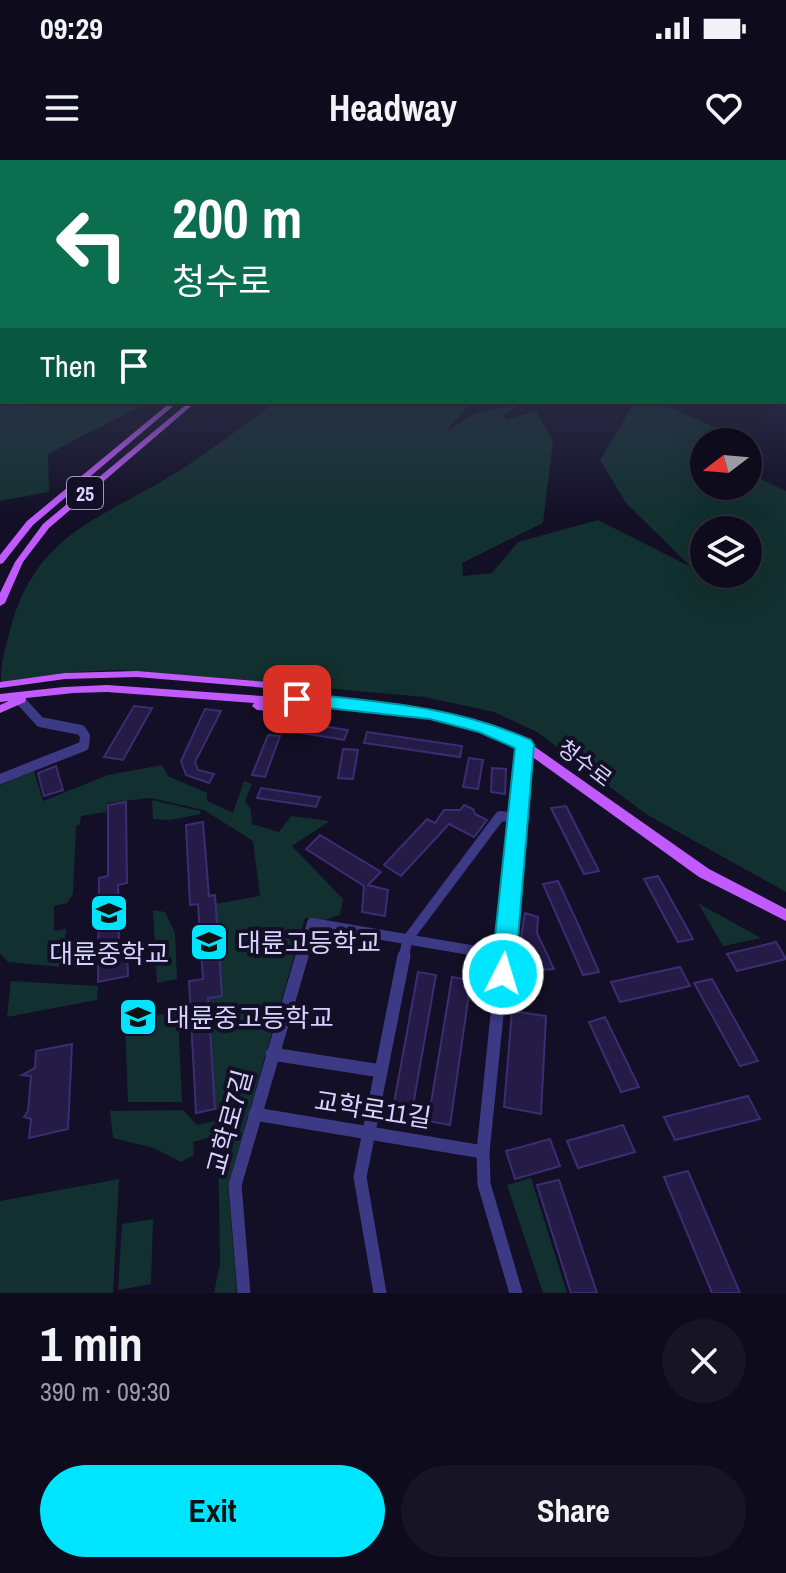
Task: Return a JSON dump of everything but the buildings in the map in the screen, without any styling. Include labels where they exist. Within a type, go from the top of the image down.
[{"type":"main road","name":"25","points":[[0,561],[30,523],[166,410]]},
{"type":"main road","name":"25","points":[[0,603],[19,562],[46,526],[184,410]]},
{"type":"main road","points":[[0,685],[76,675],[137,674],[264,692]]},
{"type":"main road","points":[[0,695],[84,689],[301,690],[337,703]]},
{"type":"main road","name":"청수로","points":[[0,711],[20,700],[43,695],[117,692],[302,709],[337,703]]},
{"type":"main road","name":"청수로","points":[[264,692],[451,718],[495,731],[524,745],[704,873],[786,915]]},
{"type":"street","points":[[0,779],[84,746],[85,736],[81,730],[40,722],[20,700]]},
{"type":"street","points":[[516,1293],[484,1184],[483,1152],[524,745]]},
{"type":"street","points":[[380,1293],[360,1177],[407,940],[500,816],[517,818]]},
{"type":"street","name":"교학로7길","points":[[244,1293],[235,1185],[312,923],[505,956]]},
{"type":"street","points":[[272,1054],[381,1071]]},
{"type":"street","name":"교학로11길","points":[[255,1114],[483,1152]]},
{"type":"green space","points":[[0,410],[133,410],[48,455],[49,492],[0,501]]},
{"type":"green space","points":[[265,410],[465,410],[444,433],[476,413],[512,410],[504,416],[506,420],[536,411],[553,441],[543,523],[462,563],[463,576],[492,573],[518,542],[598,520],[690,566],[690,588],[762,588],[762,516],[690,516],[690,566],[626,503],[600,460],[630,410],[675,410],[717,428],[690,428],[690,500],[762,500],[762,480],[786,491],[786,892],[646,814],[537,732],[494,712],[424,697],[122,670],[73,672],[1,682],[4,652],[21,599],[36,572],[54,550],[99,516],[182,469]]},
{"type":"green space","points":[[162,765],[168,776],[207,793],[207,801],[233,813],[244,781],[252,784],[245,801],[251,810],[252,824],[279,832],[291,816],[330,821],[292,846],[343,899],[340,915],[324,920],[305,918],[228,1185],[237,1293],[214,1293],[220,1263],[218,1135],[193,1142],[194,1155],[181,1162],[154,1148],[113,1138],[110,1111],[183,1110],[197,1125],[234,1117],[215,1109],[208,998],[222,995],[215,904],[260,896],[253,841],[204,810],[151,798],[107,803],[106,812],[81,816],[80,824],[76,826],[73,894],[67,903],[54,906],[54,931],[66,929],[62,967],[8,962],[0,953],[0,785],[34,771],[43,801],[108,775]]},
{"type":"green space","points":[[152,800],[200,811],[201,814],[170,820],[153,819]]},
{"type":"green space","points":[[698,903],[761,938],[723,946]]},
{"type":"green space","points":[[153,910],[165,912],[175,933],[177,979],[157,983]]},
{"type":"green space","points":[[11,981],[98,986],[97,1000],[7,1017]]},
{"type":"green space","points":[[178,1011],[182,1102],[128,1102],[125,1022]]},
{"type":"green space","points":[[531,1178],[567,1293],[543,1293],[507,1185]]},
{"type":"green space","points":[[119,1179],[113,1293],[0,1293],[0,1201]]},
{"type":"green space","points":[[153,1219],[151,1284],[118,1290],[122,1224]]},
{"type":"place","name":"대륜중학교","points":[[109,913]]},
{"type":"place","name":"대륜고등학교","points":[[209,942]]},
{"type":"place","name":"대륜중고등학교","points":[[138,1017]]},
{"type":"route","points":[[297,699],[430,713],[485,727],[524,745],[503,974]]}]
